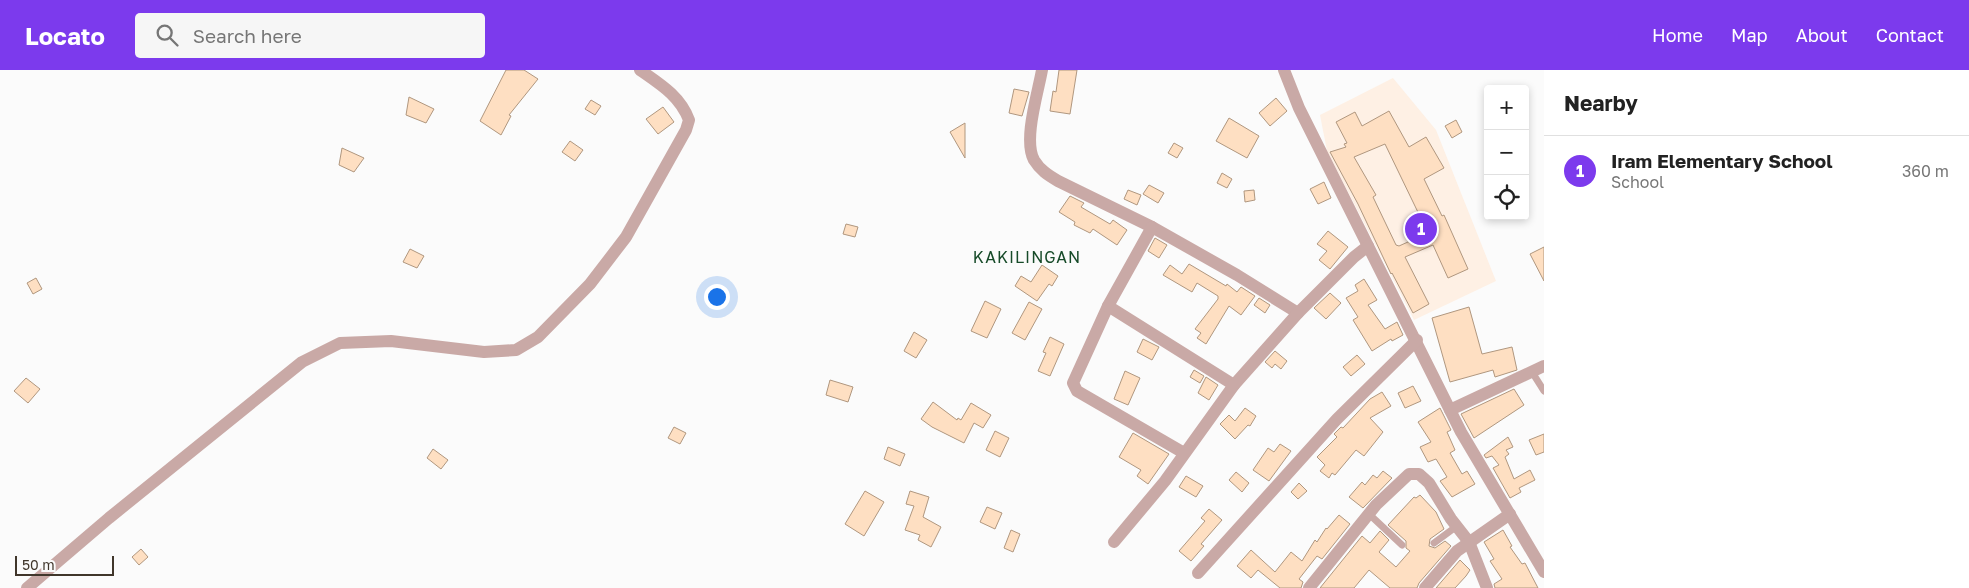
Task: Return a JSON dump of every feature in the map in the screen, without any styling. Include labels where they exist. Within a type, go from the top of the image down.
[{"type":"street","points":[[28,588],[108,518],[302,362],[340,343],[391,341],[484,352],[516,350],[538,337],[590,284],[626,238],[686,130],[689,120],[686,111],[668,89],[640,70]]},
{"type":"street","points":[[1042,70],[1030,131],[1030,149],[1039,167],[1058,181],[1152,227],[1237,275],[1298,314]]},
{"type":"street","points":[[1284,70],[1299,108],[1417,340],[1461,432],[1544,572]]},
{"type":"street","points":[[1152,227],[1108,306],[1073,380],[1077,391],[1184,453]]},
{"type":"street","points":[[1114,542],[1165,481],[1234,385],[1298,314],[1354,257],[1368,246]]},
{"type":"street","points":[[1108,306],[1234,385]]},
{"type":"street","points":[[1198,573],[1337,419],[1417,340]]},
{"type":"street","points":[[1450,410],[1544,366]]},
{"type":"street","points":[[1309,588],[1369,514],[1408,474],[1419,474],[1429,483],[1469,542],[1487,588]]},
{"type":"street","points":[[1424,588],[1457,551],[1510,514]]},
{"type":"lane","points":[[1532,372],[1544,391]]},
{"type":"lane","points":[[1369,514],[1402,545]]},
{"type":"lane","points":[[1434,543],[1457,526]]},
{"type":"shaded area","points":[[1393,78],[1436,130],[1496,281],[1414,320],[1327,151],[1320,115]]},
{"type":"building","points":[[506,70],[524,70],[538,79],[509,115],[511,116],[501,135],[480,121]]},
{"type":"building","points":[[1059,70],[1077,70],[1070,114],[1050,111],[1053,91],[1056,92]]},
{"type":"building","points":[[1014,89],[1029,92],[1022,116],[1009,113]]},
{"type":"building","points":[[409,97],[434,109],[426,123],[406,115]]},
{"type":"building","points":[[1276,98],[1287,111],[1270,126],[1259,113]]},
{"type":"building","points":[[591,100],[601,106],[595,115],[585,109]]},
{"type":"building","points":[[663,107],[674,122],[658,134],[646,119]]},
{"type":"building","points":[[1389,111],[1409,147],[1426,137],[1444,168],[1424,179],[1442,216],[1444,215],[1468,269],[1448,278],[1433,245],[1405,257],[1429,304],[1413,313],[1391,274],[1358,204],[1330,152],[1346,147],[1344,144],[1347,143],[1336,122],[1355,112],[1362,126]],"holes":[[[1385,144],[1428,233],[1399,246],[1396,245],[1373,197],[1376,195],[1354,157]]]},
{"type":"building","points":[[1229,118],[1259,136],[1247,158],[1216,141]]},
{"type":"building","points":[[1456,120],[1462,132],[1452,138],[1445,126]]},
{"type":"building","points":[[965,123],[965,158],[950,132]]},
{"type":"building","points":[[570,141],[583,150],[575,161],[562,152]]},
{"type":"building","points":[[1174,143],[1183,148],[1177,158],[1168,153]]},
{"type":"building","points":[[342,148],[364,158],[354,172],[339,165]]},
{"type":"building","points":[[1222,173],[1232,179],[1227,188],[1217,183]]},
{"type":"building","points":[[1324,182],[1331,198],[1318,204],[1310,189]]},
{"type":"building","points":[[1149,185],[1164,193],[1158,203],[1143,194]]},
{"type":"building","points":[[1128,190],[1141,195],[1137,205],[1124,199]]},
{"type":"building","points":[[1254,190],[1255,200],[1245,202],[1244,191]]},
{"type":"building","points":[[1070,196],[1084,203],[1081,207],[1110,224],[1113,220],[1127,230],[1117,245],[1093,229],[1090,233],[1074,225],[1075,222],[1059,212]]},
{"type":"building","points":[[846,224],[858,227],[855,237],[843,234]]},
{"type":"building","points":[[1328,231],[1348,247],[1330,269],[1319,260],[1327,251],[1317,244]]},
{"type":"building","points":[[1155,238],[1167,245],[1159,258],[1148,251]]},
{"type":"building","points":[[1544,247],[1544,281],[1530,254]]},
{"type":"building","points":[[410,249],[424,256],[417,268],[403,262]]},
{"type":"building","points":[[1189,264],[1226,286],[1227,284],[1237,292],[1241,287],[1255,296],[1241,315],[1229,306],[1206,344],[1197,338],[1201,333],[1195,329],[1218,299],[1218,296],[1197,283],[1192,292],[1163,275],[1170,265],[1182,274]]},
{"type":"building","points":[[1042,265],[1058,276],[1052,286],[1049,284],[1037,301],[1015,286],[1021,276],[1031,282]]},
{"type":"building","points":[[36,278],[42,289],[33,294],[27,283]]},
{"type":"building","points":[[1364,279],[1377,300],[1368,305],[1385,329],[1397,322],[1403,335],[1392,341],[1391,339],[1372,351],[1353,320],[1358,317],[1346,298],[1358,291],[1355,285]]},
{"type":"building","points":[[1330,293],[1341,303],[1326,319],[1314,308]]},
{"type":"building","points":[[1259,298],[1270,305],[1265,313],[1254,305]]},
{"type":"building","points":[[985,301],[1001,309],[987,338],[971,331]]},
{"type":"building","points":[[1029,302],[1042,309],[1025,340],[1012,333]]},
{"type":"building","points":[[1469,307],[1482,354],[1512,347],[1517,370],[1495,377],[1493,370],[1450,382],[1432,318]]},
{"type":"building","points":[[914,332],[927,340],[916,358],[904,351]]},
{"type":"building","points":[[1050,337],[1064,344],[1050,376],[1038,371],[1046,353],[1043,352]]},
{"type":"building","points":[[1143,339],[1159,347],[1152,360],[1137,352]]},
{"type":"building","points":[[1275,351],[1287,361],[1281,369],[1275,364],[1272,368],[1265,362]]},
{"type":"building","points":[[1357,355],[1365,364],[1351,376],[1343,367]]},
{"type":"building","points":[[1194,370],[1204,376],[1200,383],[1190,377]]},
{"type":"building","points":[[1125,371],[1140,378],[1128,405],[1114,399]]},
{"type":"building","points":[[1206,377],[1218,385],[1209,400],[1198,393]]},
{"type":"building","points":[[26,378],[40,389],[28,403],[14,391]]},
{"type":"building","points":[[830,380],[853,387],[848,402],[826,395]]},
{"type":"building","points":[[1413,386],[1421,401],[1405,408],[1398,393]]},
{"type":"building","points":[[1514,389],[1524,405],[1474,438],[1461,414]]},
{"type":"building","points":[[1382,392],[1391,406],[1370,418],[1383,432],[1364,456],[1356,450],[1335,475],[1332,473],[1329,478],[1320,471],[1325,465],[1317,457],[1337,437],[1334,434],[1341,427],[1343,428],[1370,399]]},
{"type":"building","points":[[933,402],[957,420],[958,418],[961,420],[971,403],[991,415],[983,428],[974,423],[964,443],[932,427],[921,419]]},
{"type":"building","points":[[1245,408],[1256,416],[1250,426],[1248,425],[1235,439],[1220,424],[1229,415],[1235,421]]},
{"type":"building","points":[[1440,408],[1451,430],[1447,432],[1455,450],[1450,453],[1462,474],[1467,471],[1475,484],[1452,497],[1440,481],[1447,477],[1436,459],[1428,462],[1420,447],[1431,442],[1418,422]]},
{"type":"building","points":[[674,427],[686,433],[680,444],[668,438]]},
{"type":"building","points":[[995,431],[1009,438],[1000,457],[986,450]]},
{"type":"building","points":[[1133,433],[1169,454],[1148,484],[1137,476],[1141,470],[1119,457]]},
{"type":"building","points":[[1544,434],[1544,452],[1536,455],[1529,440]]},
{"type":"building","points":[[1508,437],[1513,447],[1506,450],[1509,454],[1505,457],[1514,479],[1530,470],[1535,480],[1519,488],[1521,492],[1510,498],[1493,468],[1499,465],[1492,456],[1486,458],[1484,455]]},
{"type":"building","points":[[1280,444],[1291,451],[1269,481],[1253,470],[1268,448],[1274,452]]},
{"type":"building","points":[[888,447],[905,454],[900,466],[884,459]]},
{"type":"building","points":[[433,449],[448,460],[441,469],[427,458]]},
{"type":"building","points":[[1383,471],[1392,478],[1363,508],[1349,497],[1362,482],[1365,485],[1373,475],[1377,478]]},
{"type":"building","points":[[1236,472],[1249,483],[1242,492],[1229,480]]},
{"type":"building","points":[[1186,476],[1203,486],[1196,497],[1179,487]]},
{"type":"building","points":[[1299,483],[1307,491],[1298,499],[1291,492]]},
{"type":"building","points":[[865,491],[884,502],[864,536],[845,524]]},
{"type":"building","points":[[910,491],[929,497],[923,517],[941,527],[931,547],[918,540],[920,535],[905,530],[914,506],[906,504]]},
{"type":"building","points":[[1420,495],[1436,512],[1444,529],[1430,539],[1429,546],[1435,548],[1445,541],[1451,546],[1419,583],[1417,588],[1390,588],[1369,570],[1354,588],[1320,588],[1362,536],[1370,543],[1380,531],[1389,540],[1379,552],[1396,567],[1410,551],[1406,548],[1406,541],[1388,525],[1414,497],[1416,498]]},
{"type":"building","points":[[987,507],[1002,513],[995,529],[980,522]]},
{"type":"building","points":[[1209,509],[1222,520],[1201,544],[1204,546],[1191,561],[1179,551],[1205,521],[1201,518]]},
{"type":"building","points":[[1339,515],[1350,524],[1322,559],[1317,556],[1299,579],[1303,582],[1301,588],[1280,588],[1258,570],[1251,578],[1237,566],[1251,550],[1275,572],[1291,552],[1302,561],[1315,540],[1317,542],[1326,528]]},
{"type":"building","points":[[1011,530],[1020,534],[1013,552],[1004,548]]},
{"type":"building","points":[[1503,530],[1512,546],[1510,547],[1522,564],[1525,563],[1538,588],[1495,588],[1494,584],[1502,579],[1490,561],[1494,559],[1484,542]]},
{"type":"building","points":[[141,549],[148,557],[139,565],[132,557]]},
{"type":"building","points":[[1460,560],[1470,570],[1466,576],[1455,588],[1436,588]]},
{"type":"place","name":"Iram Elementary School","points":[[1421,229]]},
{"type":"district","name":"KAKILINGAN","points":[[1027,257]]}]
